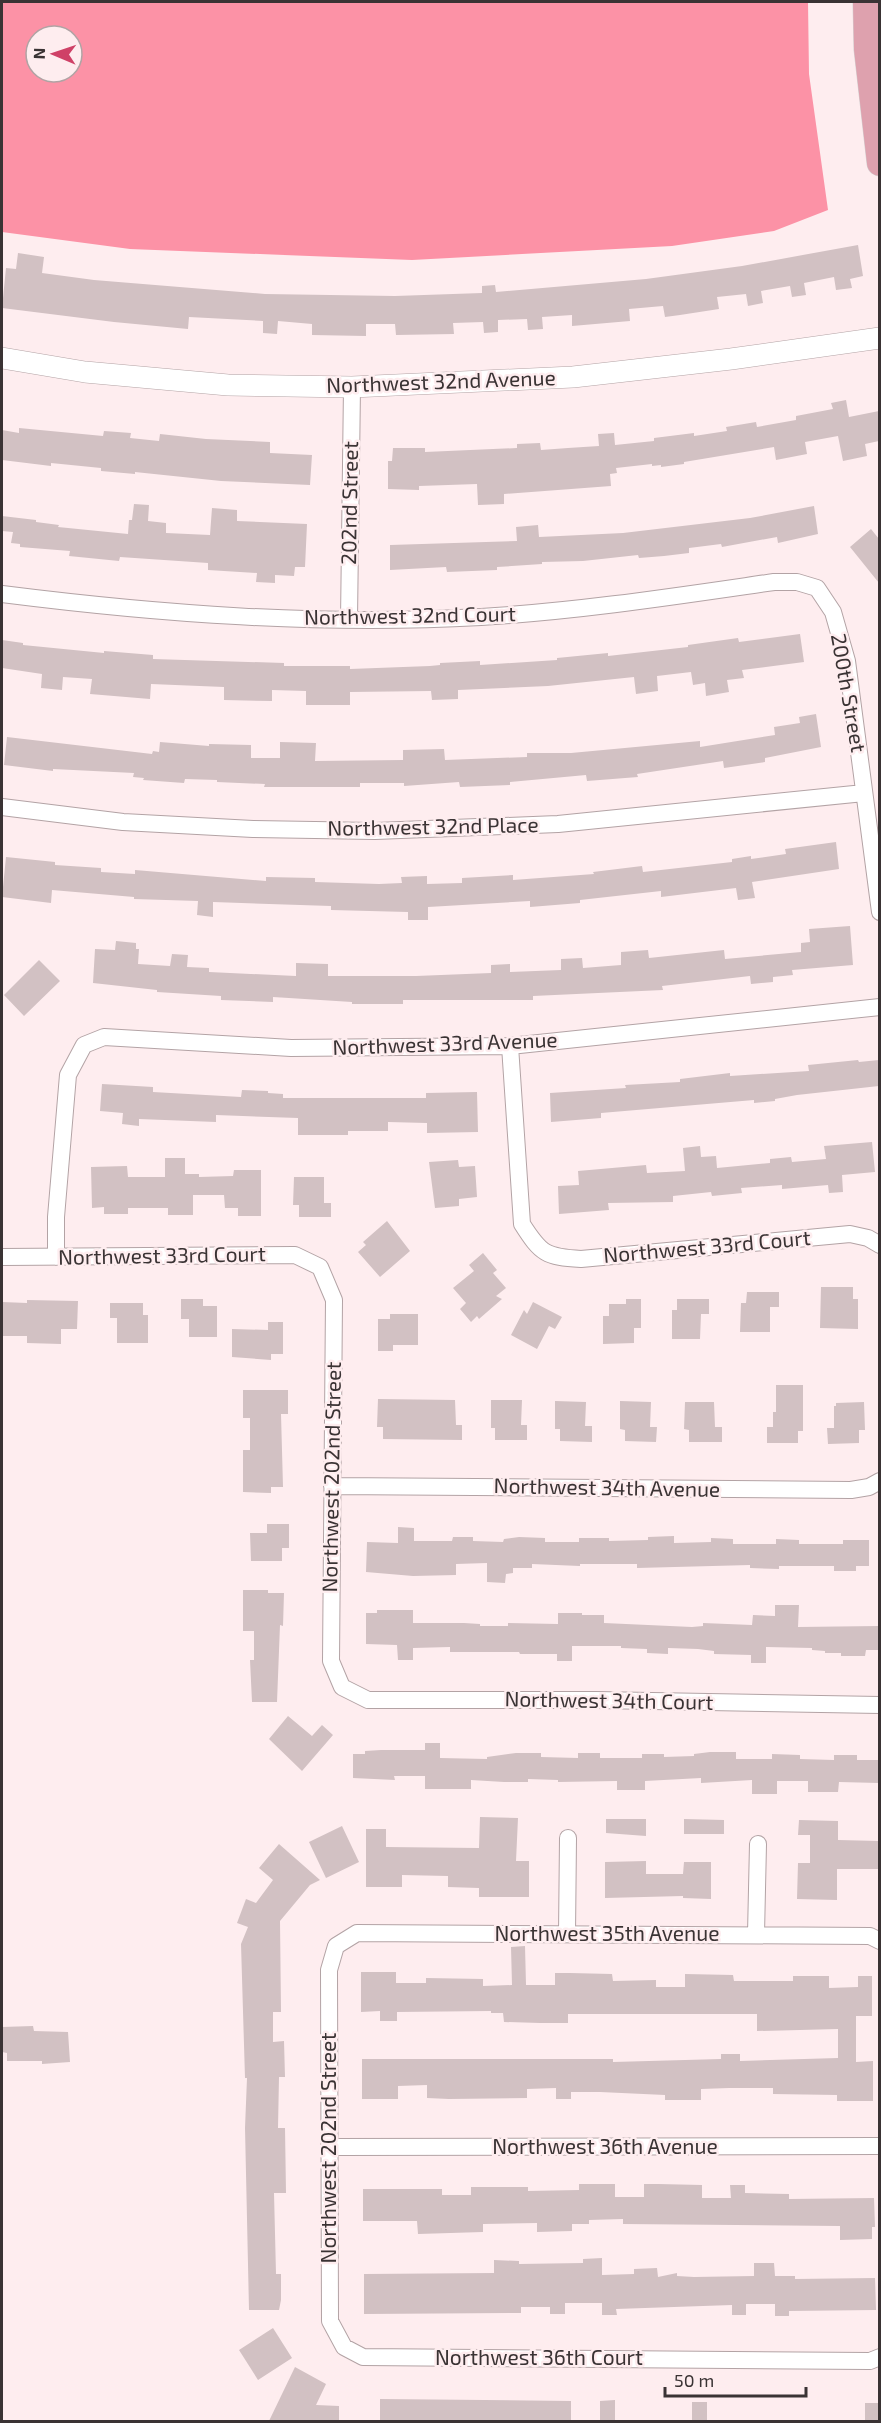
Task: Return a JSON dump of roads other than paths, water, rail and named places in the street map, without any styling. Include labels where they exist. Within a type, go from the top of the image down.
[{"type":"main road","points":[[866,2],[867,49],[879,163]]},
{"type":"street","name":"Northwest 32nd Avenue","points":[[2,358],[85,372],[228,386],[352,387],[573,377],[731,359],[879,338]]},
{"type":"street","name":"202nd Street","points":[[349,620],[352,387]]},
{"type":"street","name":"Northwest 32nd Court","points":[[2,594],[107,607],[267,618],[349,620],[480,617],[598,607],[774,582],[797,582],[817,588]]},
{"type":"street","name":"200th Street","points":[[817,588],[833,612],[847,661],[879,912]]},
{"type":"street","name":"Northwest 32nd Place","points":[[2,807],[123,822],[253,829],[375,831],[558,824],[864,794]]},
{"type":"street","name":"Northwest 33rd Avenue","points":[[56,1257],[56,1217],[68,1075],[84,1046],[104,1037],[291,1048],[510,1046],[879,1007]]},
{"type":"street","name":"Northwest 33rd Court","points":[[510,1046],[522,1224],[536,1246],[555,1257],[581,1259],[850,1234],[868,1238],[879,1245]]},
{"type":"street","name":"Northwest 33rd Court","points":[[2,1257],[295,1255],[320,1267]]},
{"type":"street","name":"Northwest 202nd Street","points":[[320,1267],[334,1300],[331,1661],[342,1687]]},
{"type":"street","name":"Northwest 34th Avenue","points":[[332,1486],[850,1490],[869,1487],[879,1481]]},
{"type":"street","name":"Northwest 34th Court","points":[[342,1687],[368,1700],[596,1700],[879,1705]]},
{"type":"street","points":[[567,1934],[568,1838]]},
{"type":"street","points":[[756,1934],[758,1844]]},
{"type":"street","name":"Northwest 35th Avenue","points":[[336,1946],[357,1933],[756,1934],[870,1936],[879,1941]]},
{"type":"street","name":"Northwest 202nd Street","points":[[336,1946],[329,1970],[330,2321],[344,2347]]},
{"type":"street","name":"Northwest 36th Avenue","points":[[330,2148],[879,2146]]},
{"type":"street","name":"Northwest 36th Court","points":[[344,2347],[363,2357],[870,2361],[879,2357]]}]
